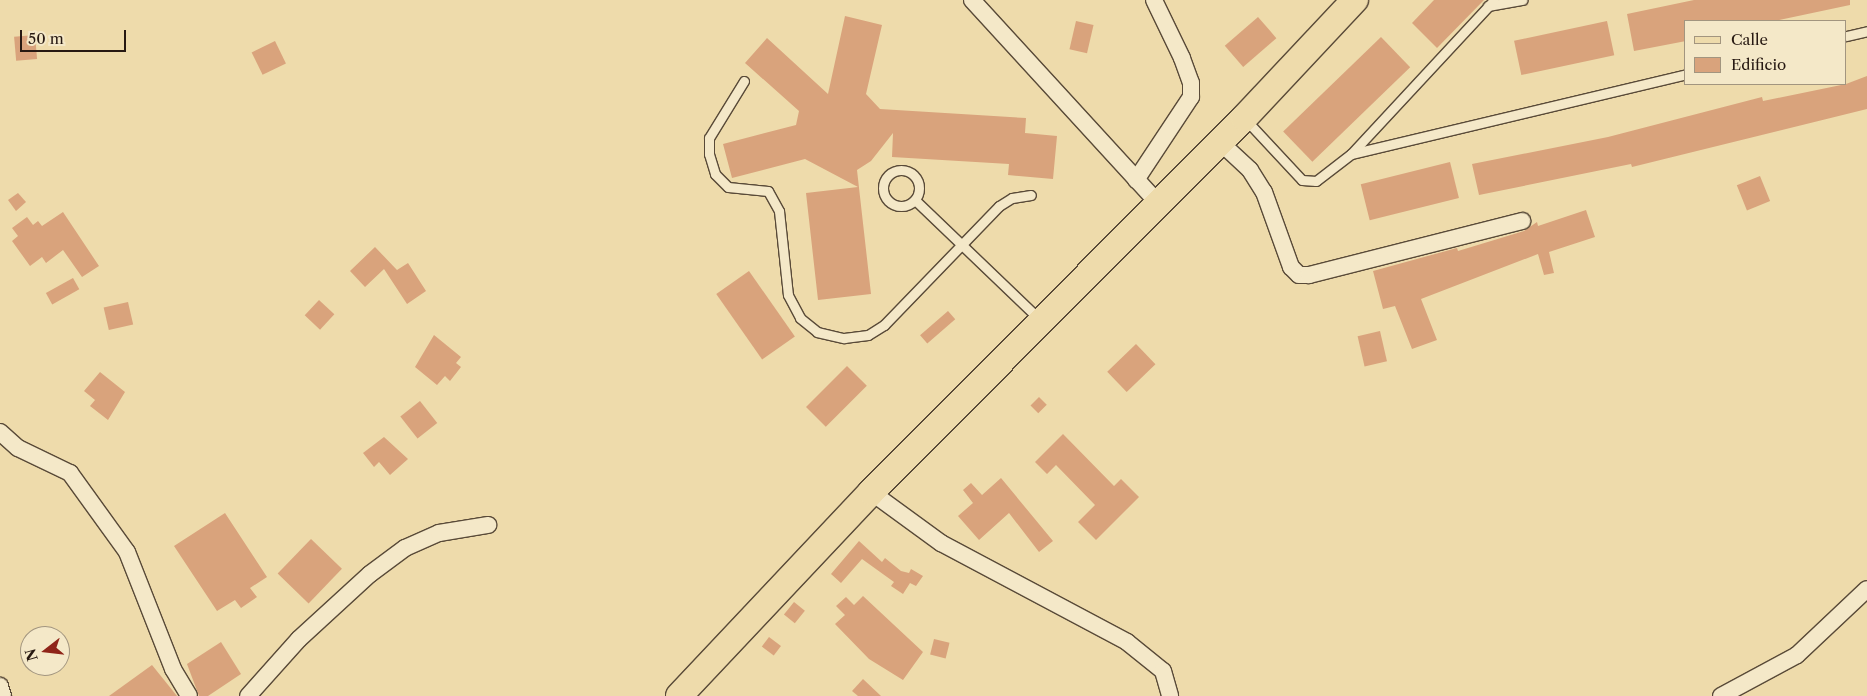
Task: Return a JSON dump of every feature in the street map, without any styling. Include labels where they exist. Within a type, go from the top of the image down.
[{"type":"main road","points":[[679,696],[872,492],[1157,202],[1244,118],[1355,0]]},
{"type":"street","points":[[972,0],[1157,202]]},
{"type":"street","points":[[1136,180],[1191,97],[1191,82],[1182,58],[1154,0]]},
{"type":"street","points":[[1220,142],[1250,170],[1264,192],[1291,267],[1299,275],[1309,276],[1522,220]]},
{"type":"street","points":[[0,432],[18,448],[70,473],[127,552],[173,669],[189,696]]},
{"type":"street","points":[[872,492],[940,543],[1127,642],[1163,671],[1170,696]]},
{"type":"street","points":[[248,696],[300,639],[370,574],[405,548],[439,533],[488,525]]},
{"type":"street","points":[[1721,696],[1798,655],[1867,589]]},
{"type":"street","points":[[0,686],[3,696]]},
{"type":"lane","points":[[1244,118],[1302,180],[1309,182],[1351,154],[1491,3],[1522,0]]},
{"type":"lane","points":[[1847,36],[1867,31]]},
{"type":"lane","points":[[1351,154],[1684,74]]},
{"type":"lane","points":[[744,81],[709,138],[709,154],[715,174],[728,187],[768,191],[779,211],[788,295],[800,318],[817,332],[844,338],[868,334],[884,326],[962,242],[999,206],[1012,198],[1031,195]]},
{"type":"lane","points":[[901,169],[918,180],[915,200],[896,206],[887,200],[884,186],[891,172],[901,169]]},
{"type":"lane","points":[[915,200],[962,242],[1040,320]]},
{"type":"building","points":[[1434,0],[1484,0],[1437,48],[1412,23]]},
{"type":"building","points":[[1694,0],[1850,0],[1850,5],[1780,20],[1684,20],[1684,41],[1634,51],[1627,14]]},
{"type":"building","points":[[845,16],[882,25],[866,94],[880,109],[1026,118],[1025,133],[1057,136],[1053,179],[1008,175],[1009,164],[892,157],[893,133],[871,161],[857,170],[871,294],[818,300],[806,193],[858,187],[805,159],[732,178],[723,144],[796,125],[799,111],[745,63],[767,38],[828,94]]},
{"type":"building","points":[[1258,17],[1276,38],[1243,67],[1225,46]]},
{"type":"building","points":[[1076,21],[1094,25],[1087,53],[1069,49]]},
{"type":"building","points":[[1607,21],[1614,55],[1521,75],[1514,41]]},
{"type":"building","points":[[35,35],[37,59],[16,61],[14,37]]},
{"type":"building","points":[[1381,37],[1410,67],[1312,162],[1283,131]]},
{"type":"building","points":[[275,41],[286,63],[263,75],[252,52]]},
{"type":"building","points":[[1867,76],[1867,109],[1632,167],[1631,164],[1479,195],[1472,164],[1608,137],[1762,97],[1763,101],[1847,84]]},
{"type":"building","points":[[1450,162],[1459,198],[1370,220],[1361,184]]},
{"type":"building","points":[[1760,176],[1770,201],[1747,210],[1737,185]]},
{"type":"building","points":[[18,193],[26,202],[16,211],[8,200]]},
{"type":"building","points":[[1586,210],[1595,237],[1549,252],[1554,273],[1544,275],[1538,254],[1421,299],[1437,340],[1412,349],[1395,306],[1383,309],[1373,271],[1457,248],[1458,251],[1524,231],[1537,222],[1538,226]]},
{"type":"building","points":[[63,212],[99,266],[82,277],[63,250],[46,263],[42,257],[30,266],[12,241],[18,236],[12,228],[27,217],[33,225],[38,221],[42,226]]},
{"type":"building","points":[[375,247],[397,270],[408,263],[426,291],[407,304],[384,269],[365,287],[350,271]]},
{"type":"building","points":[[749,271],[795,337],[762,359],[716,294]]},
{"type":"building","points":[[73,278],[79,289],[52,304],[46,293]]},
{"type":"building","points":[[319,300],[334,314],[320,330],[305,315]]},
{"type":"building","points":[[128,302],[133,324],[109,330],[104,308]]},
{"type":"building","points":[[948,311],[955,319],[927,344],[920,335]]},
{"type":"building","points":[[1380,331],[1387,361],[1365,366],[1358,336]]},
{"type":"building","points":[[434,335],[461,357],[456,363],[461,367],[450,381],[445,376],[437,385],[415,367]]},
{"type":"building","points":[[1136,344],[1155,364],[1127,392],[1107,372]]},
{"type":"building","points":[[847,366],[867,386],[826,427],[806,407]]},
{"type":"building","points":[[100,372],[125,392],[108,420],[90,406],[95,400],[84,391]]},
{"type":"building","points":[[1039,397],[1047,405],[1038,413],[1031,405]]},
{"type":"building","points":[[420,401],[437,423],[418,438],[400,416]]},
{"type":"building","points":[[1063,434],[1114,486],[1121,479],[1139,497],[1096,540],[1078,522],[1095,505],[1056,465],[1047,474],[1035,462]]},
{"type":"building","points":[[384,437],[408,459],[390,475],[379,462],[374,467],[363,453]]},
{"type":"building","points":[[1001,478],[1053,541],[1039,552],[1009,513],[979,540],[958,516],[973,503],[963,490],[971,483],[982,495]]},
{"type":"building","points":[[225,513],[267,577],[250,588],[257,597],[241,608],[235,600],[217,611],[174,546]]},
{"type":"building","points":[[311,539],[342,569],[309,603],[278,574]]},
{"type":"building","points":[[859,541],[882,562],[885,558],[901,571],[909,573],[911,569],[923,576],[916,586],[910,583],[903,594],[891,586],[894,582],[862,559],[841,583],[831,574]]},
{"type":"building","points":[[863,596],[923,652],[903,680],[869,659],[835,624],[845,615],[836,606],[846,597],[854,605]]},
{"type":"building","points":[[794,602],[805,611],[795,623],[784,614]]},
{"type":"building","points":[[769,637],[781,646],[774,656],[762,647]]},
{"type":"building","points":[[934,639],[950,643],[946,658],[930,655]]},
{"type":"building","points":[[221,642],[241,674],[208,696],[199,696],[187,664]]},
{"type":"building","points":[[152,665],[177,696],[109,696]]},
{"type":"building","points":[[863,679],[881,696],[858,696],[852,691]]}]
